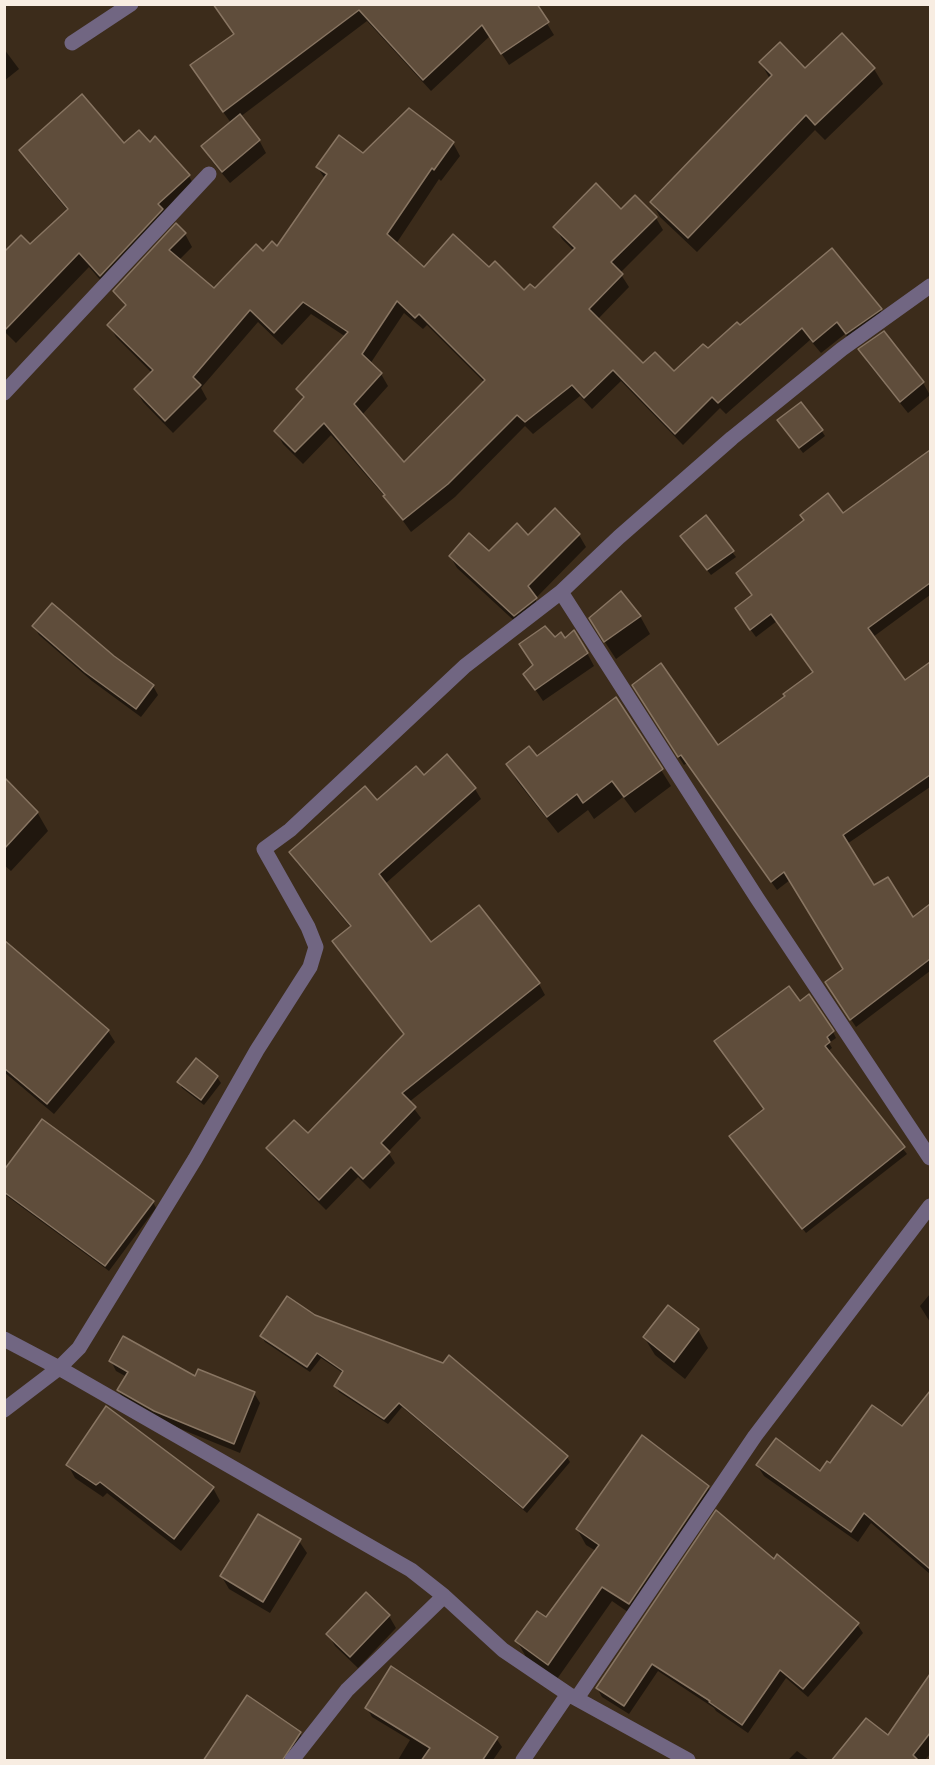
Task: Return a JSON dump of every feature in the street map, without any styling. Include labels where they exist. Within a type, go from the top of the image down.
[{"type":"street","points":[[72,43],[131,4]]},
{"type":"street","points":[[4,393],[209,174]]},
{"type":"street","points":[[4,1410],[59,1368],[79,1348],[195,1159],[257,1050],[310,967],[316,948],[308,927],[264,849],[290,830],[465,666],[561,592],[619,537],[732,438],[842,349],[930,286]]},
{"type":"street","points":[[561,592],[757,898],[930,1158]]},
{"type":"street","points":[[523,1761],[572,1696],[755,1436],[930,1206]]},
{"type":"street","points":[[4,1339],[59,1368],[411,1570],[444,1596],[503,1650],[572,1696],[688,1761]]},
{"type":"street","points":[[292,1761],[347,1690],[444,1596]]},
{"type":"building","points":[[213,4],[537,4],[549,22],[501,54],[482,25],[423,80],[359,10],[223,112],[190,65],[234,34]]},
{"type":"building","points":[[842,33],[875,68],[815,125],[806,115],[688,238],[650,202],[772,75],[759,62],[780,42],[805,68]]},
{"type":"building","points":[[82,94],[124,143],[139,130],[150,142],[155,136],[190,175],[158,204],[163,209],[100,276],[79,253],[4,331],[4,252],[21,235],[30,244],[68,209],[19,150]]},
{"type":"building","points":[[409,108],[454,142],[434,170],[432,168],[387,234],[424,267],[453,234],[489,267],[495,261],[524,290],[530,284],[535,288],[575,248],[553,227],[596,183],[621,209],[635,195],[657,217],[611,262],[623,274],[589,309],[643,363],[655,352],[674,371],[703,344],[708,348],[737,322],[740,325],[832,248],[882,309],[846,334],[837,322],[813,342],[802,328],[718,403],[712,397],[675,434],[613,370],[584,398],[572,385],[525,422],[517,415],[448,484],[403,520],[383,496],[385,495],[324,423],[295,452],[274,431],[304,397],[296,389],[348,332],[303,302],[274,333],[250,310],[193,377],[201,385],[165,421],[134,389],[153,370],[107,325],[126,305],[113,291],[176,223],[186,233],[169,250],[214,288],[256,244],[263,251],[272,241],[277,246],[327,174],[316,167],[339,135],[363,153]],"holes":[[[397,301],[415,318],[419,314],[485,380],[404,462],[354,404],[382,373],[362,354]]]},
{"type":"building","points":[[240,114],[260,140],[222,172],[201,146]]},
{"type":"building","points":[[884,331],[924,382],[900,402],[858,349]]},
{"type":"building","points":[[801,402],[823,430],[799,448],[777,420]]},
{"type":"building","points":[[930,450],[930,583],[868,628],[905,680],[930,662],[930,775],[843,835],[874,885],[888,877],[913,917],[930,904],[930,959],[850,1020],[825,982],[843,969],[784,872],[771,882],[681,755],[678,757],[632,685],[661,663],[718,745],[785,696],[783,694],[813,672],[771,614],[750,630],[735,608],[752,595],[736,573],[804,520],[800,515],[828,493],[843,513]]},
{"type":"building","points":[[555,508],[580,534],[528,586],[537,598],[514,616],[449,556],[469,533],[489,551],[517,523],[528,535]]},
{"type":"building","points":[[706,515],[734,551],[707,570],[680,536]]},
{"type":"building","points":[[621,591],[641,616],[604,642],[589,618]]},
{"type":"building","points":[[52,603],[114,656],[154,685],[136,709],[85,672],[32,626]]},
{"type":"building","points":[[545,626],[555,637],[561,632],[565,638],[574,630],[588,653],[535,690],[523,674],[533,665],[519,644]]},
{"type":"building","points":[[616,697],[663,769],[624,797],[612,781],[583,803],[577,794],[547,817],[506,764],[529,746],[537,756]]},
{"type":"building","points":[[447,754],[476,788],[379,874],[431,942],[479,905],[540,983],[402,1093],[416,1107],[381,1143],[390,1152],[363,1179],[351,1167],[319,1200],[266,1148],[294,1120],[308,1133],[404,1034],[332,941],[351,926],[289,852],[365,786],[377,800],[416,766],[424,775]]},
{"type":"building","points":[[4,777],[38,812],[4,849]]},
{"type":"building","points":[[4,940],[109,1030],[47,1104],[4,1068]]},
{"type":"building","points":[[789,986],[800,1001],[809,994],[834,1031],[827,1037],[830,1042],[825,1046],[905,1147],[802,1229],[729,1136],[764,1109],[714,1041]]},
{"type":"building","points":[[196,1058],[218,1076],[201,1100],[177,1082]]},
{"type":"building","points":[[42,1119],[154,1201],[105,1266],[4,1192],[4,1170]]},
{"type":"building","points":[[287,1296],[315,1315],[443,1363],[449,1355],[568,1456],[523,1508],[399,1403],[384,1419],[334,1386],[343,1371],[317,1353],[307,1367],[260,1336]]},
{"type":"building","points":[[668,1305],[699,1329],[674,1362],[643,1337]]},
{"type":"building","points":[[123,1336],[195,1376],[198,1369],[255,1392],[234,1444],[154,1411],[117,1390],[128,1372],[109,1361]]},
{"type":"building","points":[[930,1391],[930,1569],[864,1513],[851,1532],[756,1465],[776,1438],[820,1471],[827,1461],[830,1463],[872,1405],[902,1426]]},
{"type":"building","points":[[106,1406],[214,1487],[174,1539],[100,1482],[96,1485],[66,1465]]},
{"type":"building","points":[[642,1435],[709,1486],[629,1604],[602,1587],[548,1665],[515,1641],[537,1611],[546,1617],[599,1545],[576,1529]]},
{"type":"building","points":[[716,1510],[774,1559],[777,1554],[859,1623],[803,1689],[780,1670],[742,1725],[710,1701],[652,1664],[624,1706],[596,1688]]},
{"type":"building","points":[[258,1514],[301,1539],[263,1602],[220,1576]]},
{"type":"building","points":[[366,1592],[390,1615],[350,1657],[326,1634]]},
{"type":"building","points":[[391,1666],[498,1737],[482,1761],[421,1761],[430,1748],[365,1708]]},
{"type":"building","points":[[930,1674],[930,1733],[913,1755],[919,1761],[831,1761],[866,1718],[888,1735]]},
{"type":"building","points":[[247,1695],[301,1732],[282,1761],[203,1761]]}]
